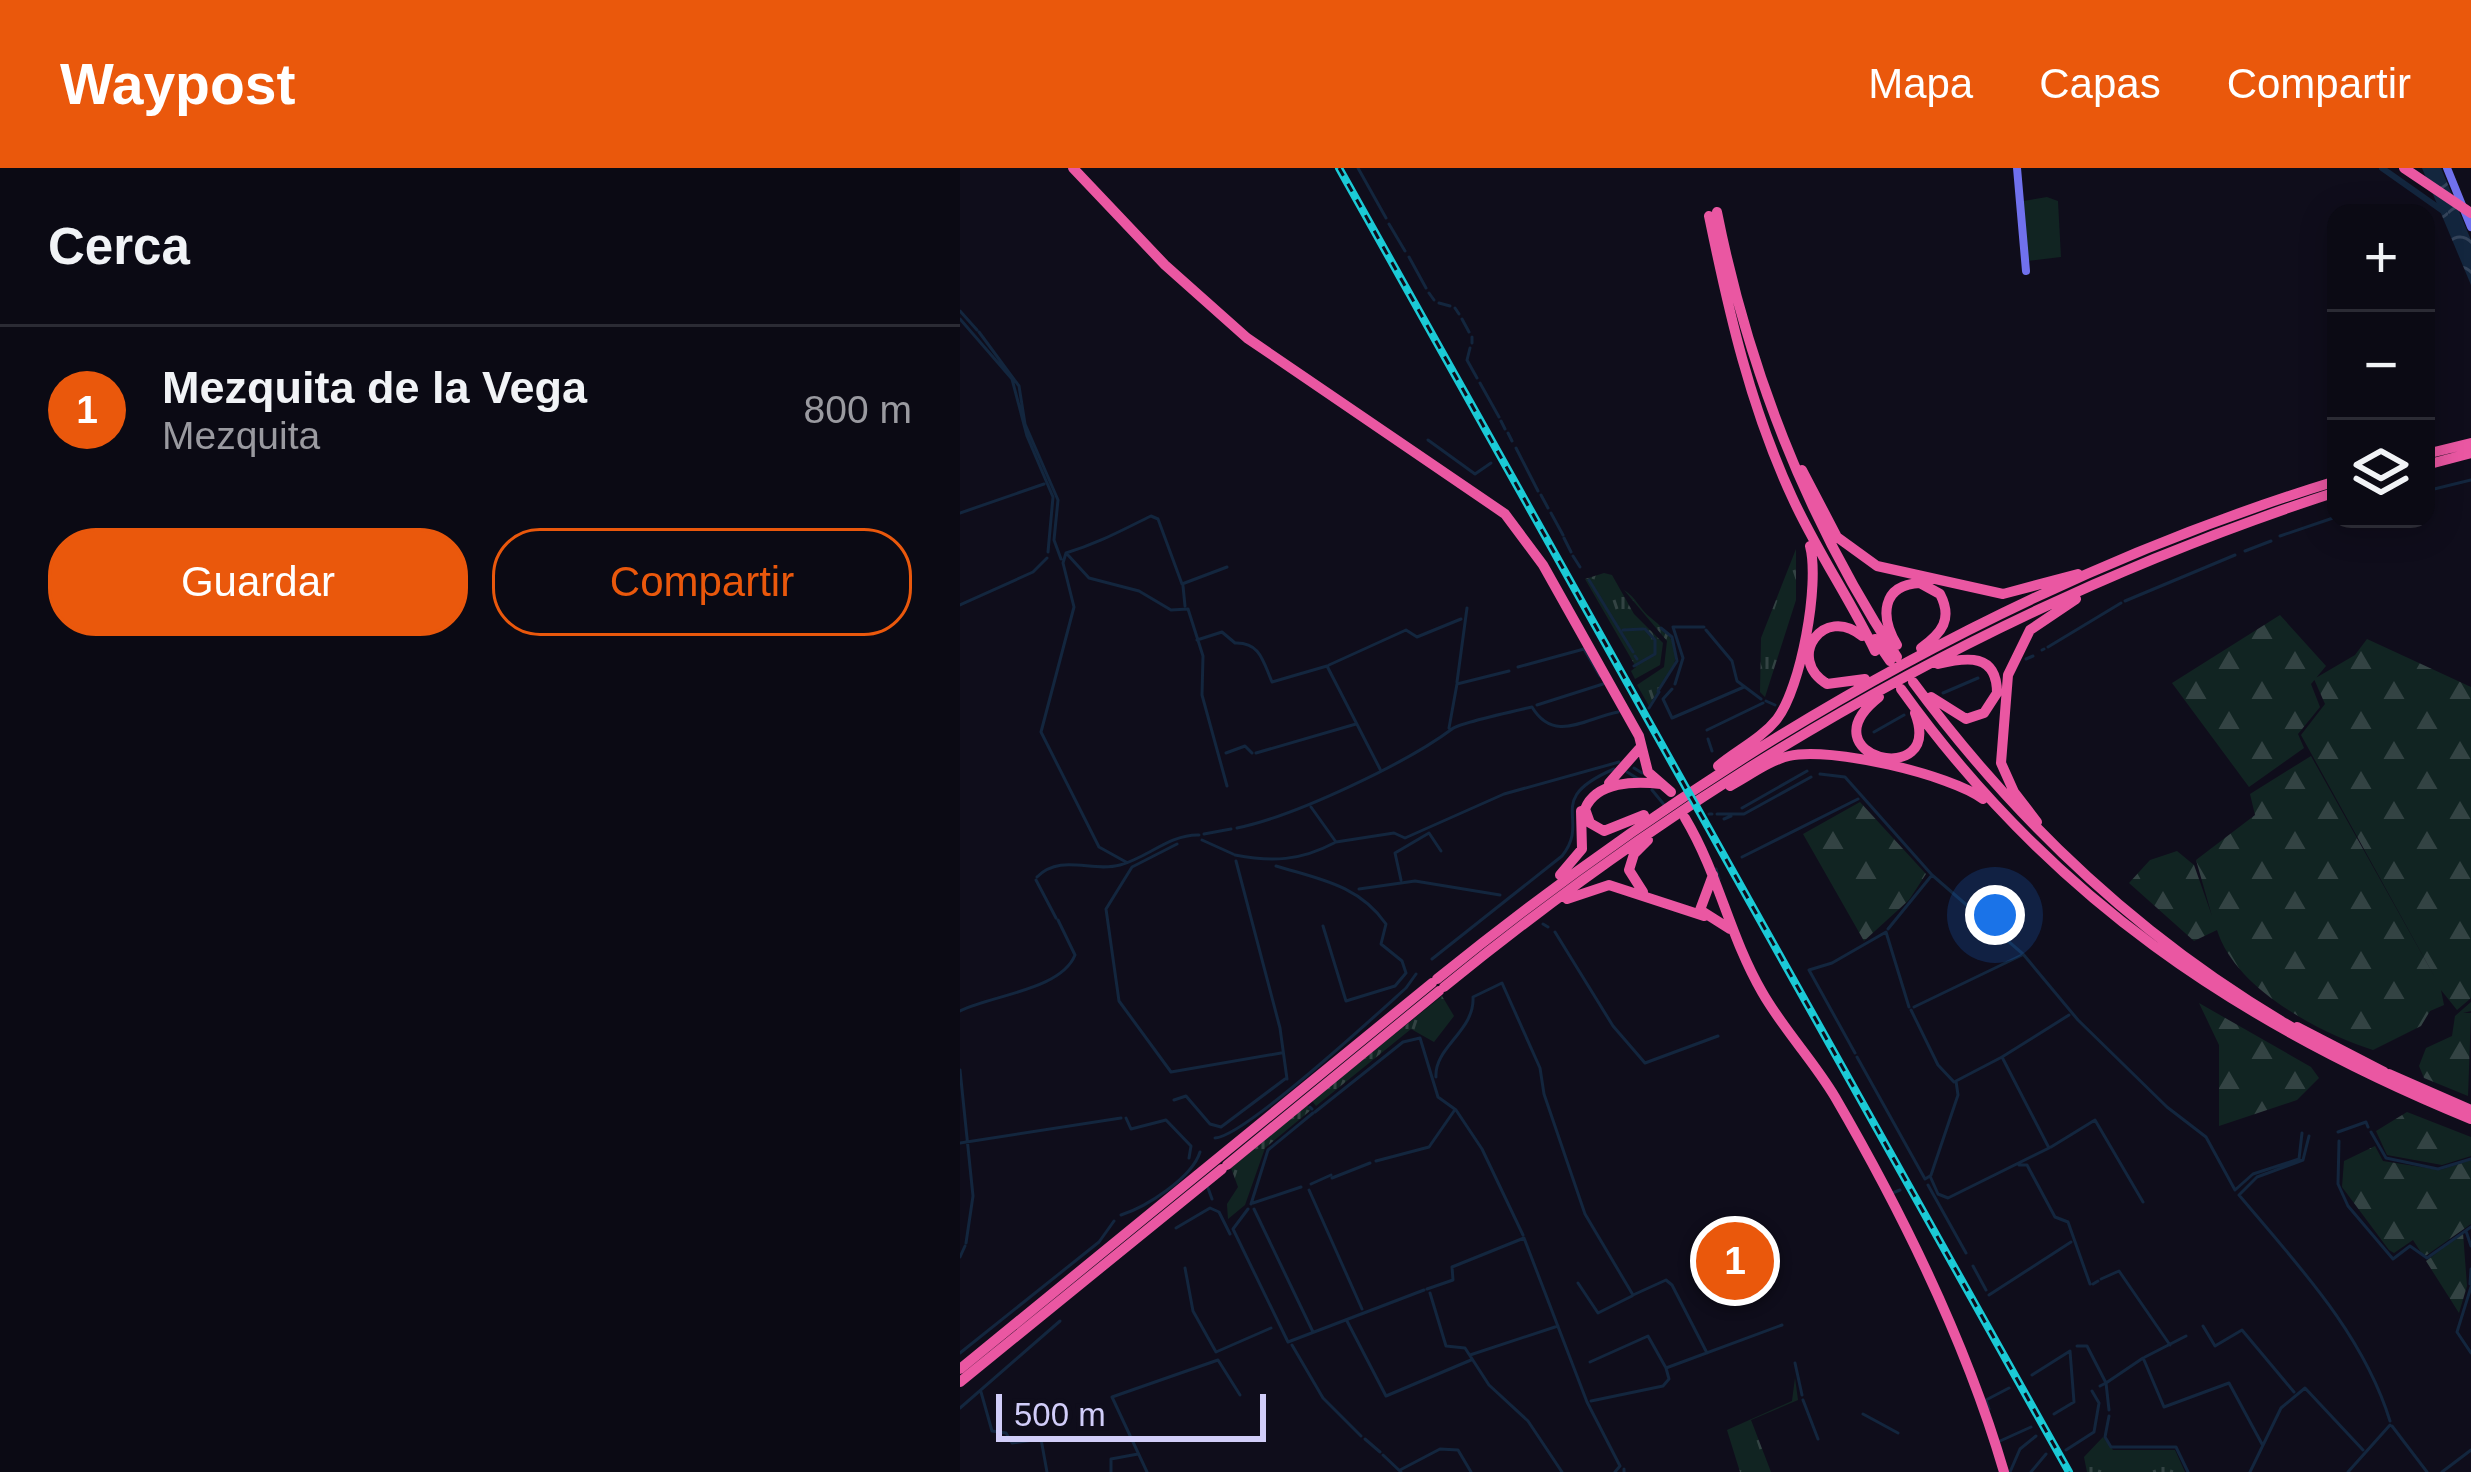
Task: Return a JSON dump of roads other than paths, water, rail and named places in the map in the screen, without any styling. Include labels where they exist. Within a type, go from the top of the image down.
[{"type":"highway","points":[[1077,168],[1212,309],[1289,370],[1481,493],[1523,535]]},
{"type":"highway","points":[[2410,170],[2470,207]]},
{"type":"highway","points":[[1702,790],[1718,766],[1774,722],[1794,681],[1814,572],[1792,498],[1748,384],[1727,302],[1713,214],[1757,370],[1799,480],[1902,672],[2030,835],[2109,908],[2204,982]]},
{"type":"highway","points":[[1728,263],[1802,470],[1902,672],[2036,829],[2183,957],[2309,1037],[2471,1114]]},
{"type":"highway","points":[[1727,302],[1794,488],[1902,672],[2020,833]]},
{"type":"highway","points":[[2435,452],[2471,443]]},
{"type":"highway","points":[[2435,463],[2471,453]]},
{"type":"highway","points":[[1421,454],[1512,516],[1641,746],[1636,773]]},
{"type":"highway","points":[[1802,470],[1837,537],[1877,566],[2003,594],[2078,574],[2327,484]]},
{"type":"highway","points":[[1902,672],[2095,583],[2327,495]]},
{"type":"highway","points":[[1792,498],[1875,651]]},
{"type":"highway","points":[[1727,788],[1902,672],[2071,583],[2242,512]]},
{"type":"highway","points":[[1512,516],[1543,566]]},
{"type":"highway","points":[[1938,664],[2207,538]]},
{"type":"highway","points":[[1560,875],[1902,672],[2078,574]]},
{"type":"highway","points":[[1902,672],[1886,622],[1887,603],[1899,588],[1921,583],[1940,595],[1947,616],[1939,634],[1902,672],[1862,713],[1858,731],[1865,750],[1884,760],[1907,754],[1918,740],[1918,720],[1902,672]]},
{"type":"highway","points":[[2037,822],[2000,763],[2008,675],[2030,630],[2076,599]]},
{"type":"highway","points":[[1875,651],[1860,633],[1841,624],[1821,630],[1809,645],[1809,664],[1821,681],[1840,686],[1865,679],[1902,672],[1938,664],[1962,657],[1981,660],[1994,674],[1997,693],[1984,713],[1966,719],[1931,697],[1902,672],[1875,651]]},
{"type":"highway","points":[[1718,766],[1865,679]]},
{"type":"highway","points":[[1931,697],[2037,822],[2215,977],[2386,1073],[2471,1114]]},
{"type":"highway","points":[[1702,790],[1727,788],[1782,758],[1832,755],[1955,783],[1983,799],[2133,934],[2204,982],[2342,1062],[2471,1114]]},
{"type":"highway","points":[[1636,773],[1675,801],[1713,872],[1715,916]]},
{"type":"highway","points":[[1636,773],[1591,796],[1587,819],[1599,830],[1610,830],[1658,817]]},
{"type":"highway","points":[[960,1386],[1403,1021],[1582,849],[1585,797],[1636,773]]},
{"type":"highway","points":[[1658,817],[1629,864],[1636,887],[1672,904],[1711,896]]},
{"type":"highway","points":[[1438,985],[1658,817]]},
{"type":"highway","points":[[960,1366],[1372,1031],[1648,840]]},
{"type":"highway","points":[[1564,900],[1586,888],[1609,885],[1715,916],[1732,932],[1765,998],[1832,1094],[1926,1274],[1975,1382],[2004,1472]]},
{"type":"highway","points":[[1711,896],[1715,916]]},
{"type":"street","points":[[2018,168],[2026,272]]},
{"type":"street","points":[[2447,168],[2471,227]]},
{"type":"water","points":[[2422,168],[2441,168],[2471,240],[2471,285]]},
{"type":"waterway","points":[[1358,168],[1386,218]]},
{"type":"waterway","points":[[2382,168],[2443,211]]},
{"type":"waterway","points":[[1389,224],[1405,251]]},
{"type":"waterway","points":[[1409,257],[1426,288]]},
{"type":"waterway","points":[[1429,293],[1434,300]]},
{"type":"waterway","points":[[1439,303],[1450,306]]},
{"type":"waterway","points":[[1455,308],[1459,314]]},
{"type":"waterway","points":[[960,311],[977,330]]},
{"type":"waterway","points":[[960,319],[1012,379],[1027,436],[1053,497],[1048,552]]},
{"type":"waterway","points":[[1462,319],[1469,332]]},
{"type":"waterway","points":[[979,332],[1019,386],[1025,424],[1058,500],[1054,540],[1061,559]]},
{"type":"waterway","points":[[1472,337],[1472,343]]},
{"type":"waterway","points":[[1470,348],[1467,360],[1477,378]]},
{"type":"waterway","points":[[1480,383],[1499,417]]},
{"type":"waterway","points":[[1501,421],[1505,429]]},
{"type":"waterway","points":[[1508,433],[1512,441]]},
{"type":"waterway","points":[[1428,440],[1475,474],[1491,463]]},
{"type":"waterway","points":[[1516,448],[1538,491]]},
{"type":"waterway","points":[[2435,489],[2471,480]]},
{"type":"waterway","points":[[960,513],[1044,484]]},
{"type":"waterway","points":[[1541,495],[1548,508]]},
{"type":"waterway","points":[[1551,513],[1563,535]]},
{"type":"waterway","points":[[1126,862],[1099,847],[1041,732],[1074,607],[1063,563],[1066,553],[1151,516],[1158,519],[1182,584],[1227,567]]},
{"type":"waterway","points":[[2280,536],[2327,520]]},
{"type":"waterway","points":[[1564,538],[1571,552]]},
{"type":"waterway","points":[[2245,551],[2271,541]]},
{"type":"waterway","points":[[1067,554],[1089,578],[1139,591],[1171,610],[1188,609],[1203,656],[1202,695],[1227,786]]},
{"type":"waterway","points":[[2125,601],[2235,555]]},
{"type":"waterway","points":[[1573,556],[1580,567]]},
{"type":"waterway","points":[[960,605],[1033,572],[1047,558]]},
{"type":"waterway","points":[[1589,580],[1633,652]]},
{"type":"waterway","points":[[1183,586],[1185,606]]},
{"type":"waterway","points":[[2048,647],[2121,603]]},
{"type":"waterway","points":[[1457,682],[1467,608]]},
{"type":"waterway","points":[[1329,665],[1406,630],[1417,637],[1461,619]]},
{"type":"waterway","points":[[1673,627],[1683,658],[1675,684]]},
{"type":"waterway","points":[[1673,627],[1704,627]]},
{"type":"waterway","points":[[1658,691],[1677,661],[1672,637],[1661,628]]},
{"type":"waterway","points":[[1623,630],[1643,629]]},
{"type":"waterway","points":[[1634,666],[1655,654],[1655,640],[1645,629]]},
{"type":"waterway","points":[[1706,630],[1732,661],[1737,681],[1761,699]]},
{"type":"waterway","points":[[1197,640],[1222,632],[1235,643],[1250,646],[1260,654],[1272,682],[1327,666],[1380,769]]},
{"type":"waterway","points":[[1518,667],[1584,649],[1600,676]]},
{"type":"waterway","points":[[2026,659],[2033,656]]},
{"type":"waterway","points":[[1449,728],[1457,684],[1509,671]]},
{"type":"waterway","points":[[1943,693],[1978,678]]},
{"type":"waterway","points":[[1537,705],[1603,684]]},
{"type":"waterway","points":[[1672,689],[1663,699],[1672,718],[1744,687]]},
{"type":"waterway","points":[[1649,708],[1659,692]]},
{"type":"waterway","points":[[1766,701],[1775,705]]},
{"type":"waterway","points":[[1707,730],[1763,703]]},
{"type":"waterway","points":[[1237,828],[1350,786],[1466,723],[1532,707],[1541,718],[1560,726],[1618,712]]},
{"type":"waterway","points":[[1874,732],[1904,715]]},
{"type":"waterway","points":[[1256,753],[1356,724]]},
{"type":"waterway","points":[[1708,739],[1712,751]]},
{"type":"waterway","points":[[1226,753],[1245,746],[1252,753]]},
{"type":"waterway","points":[[1311,807],[1336,842],[1394,833],[1405,838],[1504,794],[1619,762]]},
{"type":"waterway","points":[[1634,768],[1642,773]]},
{"type":"waterway","points":[[1432,959],[1562,856],[1573,831],[1574,800],[1592,780],[1614,769]]},
{"type":"waterway","points":[[1742,808],[1807,771]]},
{"type":"waterway","points":[[1627,772],[1640,780]]},
{"type":"waterway","points":[[1820,774],[1845,777],[1932,875],[2023,954],[2078,1020],[2167,1107],[2206,1137],[2235,1190],[2253,1174],[2299,1159],[2302,1133]]},
{"type":"waterway","points":[[1717,814],[1744,814],[1811,777]]},
{"type":"waterway","points":[[1652,790],[1666,807]]},
{"type":"waterway","points":[[1742,857],[1858,799]]},
{"type":"waterway","points":[[1724,819],[1731,816]]},
{"type":"waterway","points":[[1204,834],[1231,829]]},
{"type":"waterway","points":[[1401,880],[1395,853],[1429,833],[1441,851]]},
{"type":"waterway","points":[[1037,877],[1056,866],[1120,865],[1178,838],[1199,835]]},
{"type":"waterway","points":[[1202,840],[1233,854]]},
{"type":"waterway","points":[[1235,855],[1286,858],[1334,843]]},
{"type":"waterway","points":[[1177,844],[1132,867],[1106,909],[1119,1001],[1171,1072],[1281,1053]]},
{"type":"waterway","points":[[1236,861],[1280,1028],[1287,1079]]},
{"type":"waterway","points":[[1276,866],[1337,885],[1363,900],[1386,924],[1381,944],[1402,961],[1406,973],[1395,986],[1346,1001],[1323,926]]},
{"type":"waterway","points":[[1716,869],[1719,879]]},
{"type":"waterway","points":[[1888,929],[1932,875]]},
{"type":"waterway","points":[[1036,880],[1056,918]]},
{"type":"waterway","points":[[1359,889],[1415,881],[1500,895]]},
{"type":"waterway","points":[[960,1011],[1041,984],[1067,967],[1075,955],[1058,920]]},
{"type":"waterway","points":[[1543,924],[1548,927]]},
{"type":"waterway","points":[[1555,932],[1613,1026],[1645,1063],[1718,1036]]},
{"type":"waterway","points":[[1855,1053],[1809,970],[1832,963],[1886,932],[1909,1007]]},
{"type":"waterway","points":[[1914,1007],[2022,955]]},
{"type":"waterway","points":[[1215,1138],[1280,1097],[1406,988],[1416,974]]},
{"type":"waterway","points":[[1436,1077],[1441,1057],[1468,1020],[1473,997],[1502,983],[1540,1068],[1544,1094],[1585,1214],[1633,1295],[1666,1280],[1672,1285],[1707,1353]]},
{"type":"waterway","points":[[1911,1010],[1938,1065],[1954,1082]]},
{"type":"waterway","points":[[1857,1057],[1925,1179],[1930,1176],[1938,1194],[1948,1198],[2049,1148],[2002,1057],[2069,1015]]},
{"type":"waterway","points":[[1315,1112],[1403,1042],[1420,1038],[1438,1097],[1456,1110],[1482,1149],[1523,1235]]},
{"type":"waterway","points":[[1931,1175],[1958,1095],[1956,1081],[2002,1057]]},
{"type":"waterway","points":[[960,1070],[973,1196],[966,1243]]},
{"type":"waterway","points":[[1174,1100],[1186,1096],[1210,1124],[1221,1127],[1285,1079]]},
{"type":"waterway","points":[[1376,1161],[1429,1147],[1454,1111]]},
{"type":"waterway","points":[[1251,1204],[1268,1150],[1313,1113]]},
{"type":"waterway","points":[[960,1143],[1121,1118]]},
{"type":"waterway","points":[[1126,1118],[1131,1129],[1166,1120],[1191,1146],[1189,1158]]},
{"type":"waterway","points":[[2051,1147],[2095,1120],[2143,1202]]},
{"type":"waterway","points":[[2338,1132],[2366,1122],[2368,1127]]},
{"type":"waterway","points":[[2371,1132],[2386,1158],[2438,1169],[2471,1159]]},
{"type":"waterway","points":[[2309,1136],[2303,1160],[2257,1177],[2239,1195],[2345,1329],[2390,1421]]},
{"type":"waterway","points":[[2339,1141],[2338,1184],[2348,1206],[2393,1259],[2410,1246],[2427,1258],[2471,1227]]},
{"type":"waterway","points":[[1121,1215],[1167,1190],[1188,1172],[1200,1152]]},
{"type":"waterway","points":[[1332,1178],[1370,1163]]},
{"type":"waterway","points":[[2019,1165],[2027,1165],[2055,1217],[2068,1222],[2090,1284]]},
{"type":"waterway","points":[[1311,1184],[1331,1175]]},
{"type":"waterway","points":[[1928,1185],[1966,1253]]},
{"type":"waterway","points":[[1253,1203],[1301,1187]]},
{"type":"waterway","points":[[1208,1188],[1212,1199]]},
{"type":"waterway","points":[[1309,1190],[1362,1309]]},
{"type":"waterway","points":[[1890,1194],[1900,1190]]},
{"type":"waterway","points":[[1176,1228],[1210,1208],[1219,1212],[1230,1234]]},
{"type":"waterway","points":[[1248,1209],[1233,1229],[1288,1342],[1424,1290]]},
{"type":"waterway","points":[[1254,1209],[1313,1332]]},
{"type":"waterway","points":[[960,1353],[1099,1242],[1114,1221]]},
{"type":"waterway","points":[[2466,1231],[2471,1246]]},
{"type":"waterway","points":[[1427,1289],[1453,1280],[1452,1267],[1524,1238],[1587,1402],[1620,1466],[1615,1472]]},
{"type":"waterway","points":[[1989,1295],[2071,1242]]},
{"type":"waterway","points":[[960,1257],[965,1246]]},
{"type":"waterway","points":[[1973,1266],[1986,1290]]},
{"type":"waterway","points":[[1185,1268],[1193,1311],[1216,1352],[1271,1328]]},
{"type":"waterway","points":[[2470,1284],[2471,1269]]},
{"type":"waterway","points":[[2101,1279],[2119,1271],[2170,1345]]},
{"type":"waterway","points":[[2093,1284],[2098,1281]]},
{"type":"waterway","points":[[1578,1283],[1598,1313],[1632,1296]]},
{"type":"waterway","points":[[2471,1287],[2457,1332],[2471,1353]]},
{"type":"waterway","points":[[1430,1293],[1446,1346],[1465,1348],[1489,1385],[1528,1421],[1562,1472]]},
{"type":"waterway","points":[[960,1408],[1060,1321]]},
{"type":"waterway","points":[[1347,1321],[1386,1396],[1471,1360]]},
{"type":"waterway","points":[[1591,1401],[1663,1386],[1669,1379],[1666,1368],[1782,1325]]},
{"type":"waterway","points":[[1470,1355],[1558,1326]]},
{"type":"waterway","points":[[2203,1326],[2215,1346],[2242,1330],[2294,1392]]},
{"type":"waterway","points":[[1590,1362],[1648,1336],[1666,1368]]},
{"type":"waterway","points":[[2145,1357],[2186,1336]]},
{"type":"waterway","points":[[1292,1345],[1323,1398],[1361,1436]]},
{"type":"waterway","points":[[2077,1346],[2087,1346],[2106,1383],[2143,1358]]},
{"type":"waterway","points":[[2032,1375],[2070,1351],[2074,1402],[2054,1414]]},
{"type":"waterway","points":[[1147,1472],[1112,1397],[1218,1360],[1240,1395]]},
{"type":"waterway","points":[[2144,1360],[2164,1407],[2229,1383],[2262,1444]]},
{"type":"waterway","points":[[1795,1363],[1802,1395]]},
{"type":"waterway","points":[[2100,1386],[2106,1383],[2109,1410]]},
{"type":"waterway","points":[[1989,1409],[1986,1400],[2009,1388]]},
{"type":"waterway","points":[[2250,1472],[2281,1408],[2305,1388],[2363,1450]]},
{"type":"waterway","points":[[2066,1450],[2094,1432],[2099,1403],[2092,1391]]},
{"type":"waterway","points":[[981,1392],[992,1431],[1006,1433],[1012,1443],[1041,1439],[1047,1472]]},
{"type":"waterway","points":[[1803,1400],[1818,1439]]},
{"type":"waterway","points":[[1863,1414],[1898,1433]]},
{"type":"waterway","points":[[2109,1416],[2105,1437],[2111,1447],[2176,1447],[2188,1472]]},
{"type":"waterway","points":[[2348,1472],[2390,1425]]},
{"type":"waterway","points":[[2392,1426],[2427,1472]]},
{"type":"waterway","points":[[2000,1441],[2031,1427]]},
{"type":"waterway","points":[[2010,1472],[2020,1449],[2036,1436]]},
{"type":"waterway","points":[[1365,1439],[1380,1452]]},
{"type":"waterway","points":[[1400,1470],[1440,1449],[1458,1450],[1471,1472]]},
{"type":"waterway","points":[[2442,1472],[2471,1450]]},
{"type":"waterway","points":[[1111,1472],[1111,1459],[1138,1454]]},
{"type":"waterway","points":[[2031,1472],[2046,1454]]},
{"type":"waterway","points":[[1383,1455],[1401,1472]]},
{"type":"railway","points":[[1339,168],[2069,1472]]},
{"type":"place","name":"Mezquita de la Vega","points":[[1735,1261]]}]
